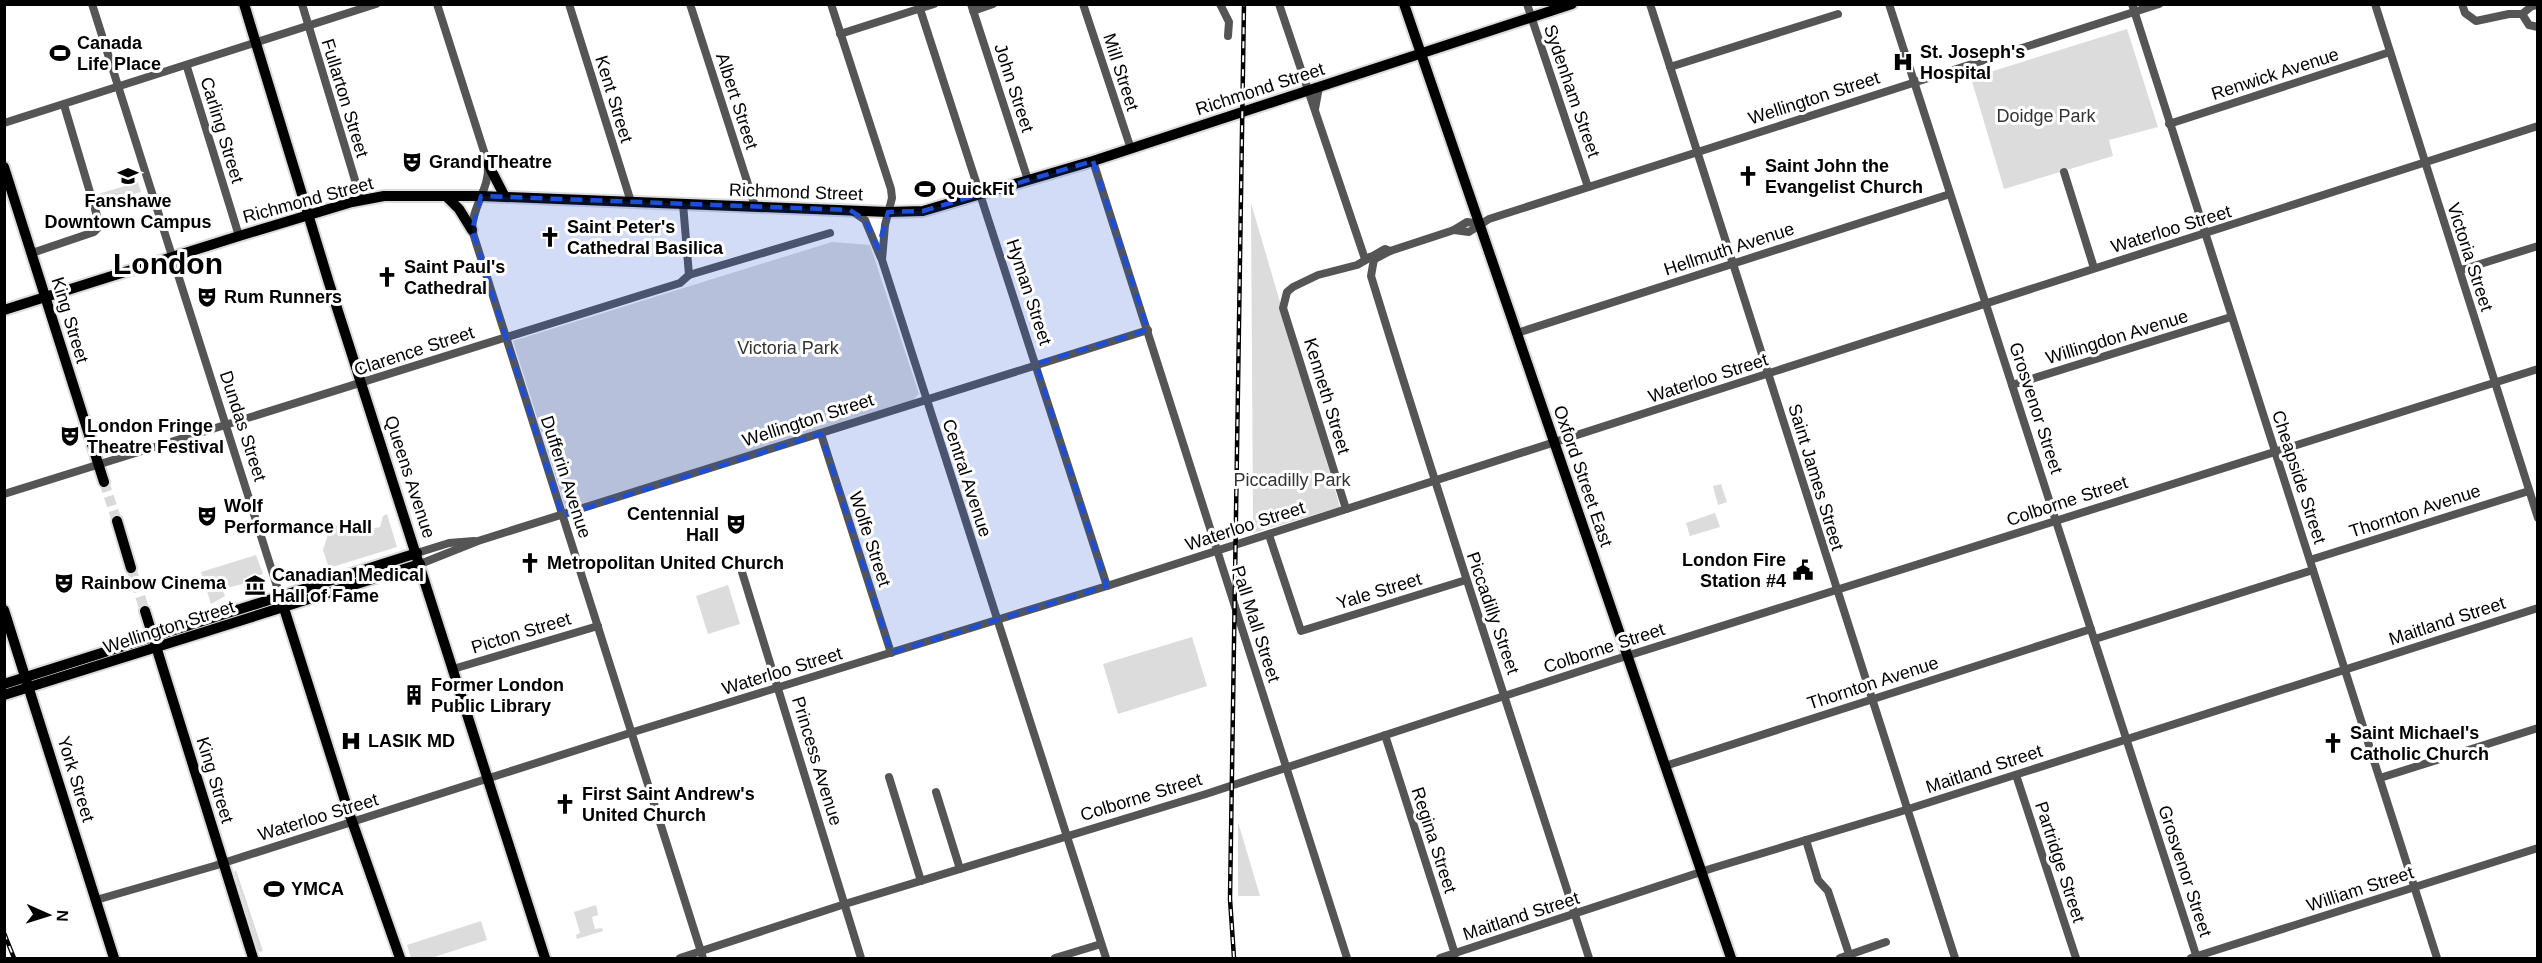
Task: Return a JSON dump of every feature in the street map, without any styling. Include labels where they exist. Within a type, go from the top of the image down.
[{"type":"main road","name":"Queens Avenue","points":[[244,4],[545,958]]},
{"type":"main road","name":"Oxford Street East","points":[[1404,4],[1731,958]]},
{"type":"main road","name":"Richmond Street","points":[[4,310],[239,236],[361,200],[384,196],[481,196],[888,212],[923,211],[1131,149],[1572,4]]},
{"type":"main road","points":[[488,164],[505,197]]},
{"type":"main road","name":"King Street","points":[[4,167],[97,466],[104,482]]},
{"type":"main road","points":[[446,196],[459,209],[472,230]]},
{"type":"main road","points":[[117,521],[131,567]]},
{"type":"main road","name":"Wellington Street","points":[[4,695],[47,670],[156,643],[280,596],[417,553]]},
{"type":"main road","name":"Wellington Street","points":[[4,684],[28,682],[284,607],[420,564]]},
{"type":"main road","name":"Dundas Street","points":[[280,596],[353,822],[400,958]]},
{"type":"main road","name":"York Street","points":[[4,610],[114,958]]},
{"type":"main road","name":"King Street","points":[[145,611],[253,958]]},
{"type":"main road","points":[[20,658],[33,668],[47,670]]},
{"type":"street","name":"Dundas Street","points":[[92,4],[280,596]]},
{"type":"street","name":"Fullarton Street","points":[[302,4],[361,200]]},
{"type":"street","points":[[4,123],[187,67],[376,4]]},
{"type":"street","points":[[437,4],[488,164],[487,184],[474,212],[472,230]]},
{"type":"street","name":"Kent Street","points":[[569,4],[631,202]]},
{"type":"street","name":"Albert Street","points":[[690,4],[755,206]]},
{"type":"street","name":"Central Avenue","points":[[831,4],[891,189],[892,198],[882,260],[925,401],[998,619],[1065,836],[1106,958]]},
{"type":"street","points":[[840,34],[934,4]]},
{"type":"street","points":[[972,8],[993,4]]},
{"type":"street","name":"Mill Street","points":[[1083,4],[1131,149]]},
{"type":"street","points":[[1220,4],[1229,22],[1228,36]]},
{"type":"street","name":"Piccadilly Street","points":[[1279,4],[1366,260],[1466,580],[1589,958]]},
{"type":"street","name":"Sydenham Street","points":[[1527,4],[1588,187]]},
{"type":"street","name":"Saint James Street","points":[[1650,4],[1954,958]]},
{"type":"street","name":"Grosvenor Street","points":[[1889,4],[2095,639],[2195,958]]},
{"type":"street","name":"Wellington Street","points":[[1287,292],[1318,275],[1366,260],[1385,249],[1390,250],[1454,230],[1469,232],[1479,224],[1588,187],[1916,82],[2133,8],[2159,4]]},
{"type":"street","name":"Victoria Street","points":[[2375,4],[2538,518]]},
{"type":"street","points":[[2462,4],[2467,16],[2476,21],[2509,14],[2523,14],[2532,6],[2538,5]]},
{"type":"street","name":"John Street","points":[[972,8],[1028,180]]},
{"type":"street","name":"Cheapside Street","points":[[2133,8],[2437,958]]},
{"type":"street","name":"Hyman Street","points":[[920,9],[1107,586]]},
{"type":"street","points":[[1670,67],[1838,14]]},
{"type":"street","points":[[2523,14],[2529,25],[2538,27]]},
{"type":"street","name":"Renwick Avenue","points":[[2169,124],[2390,52]]},
{"type":"street","name":"Carling Street","points":[[187,67],[239,236]]},
{"type":"street","name":"Piccadilly Street","points":[[1316,109],[1319,87]]},
{"type":"street","points":[[32,254],[94,232],[100,226],[64,105]]},
{"type":"street","name":"Waterloo Street","points":[[96,900],[353,822],[630,733],[779,689],[1269,535],[1434,479],[2538,126]]},
{"type":"street","name":"Pall Mall Street","points":[[1093,161],[1347,958]]},
{"type":"street","points":[[2064,172],[2094,268]]},
{"type":"street","name":"Hellmuth Avenue","points":[[1517,333],[1950,194]]},
{"type":"street","points":[[683,204],[689,275]]},
{"type":"street","points":[[850,210],[865,220],[882,260]]},
{"type":"street","name":"Dufferin Avenue","points":[[472,230],[701,955]]},
{"type":"street","name":"Clarence Street","points":[[4,494],[680,283],[689,275],[830,233]]},
{"type":"street","points":[[2461,270],[2538,246]]},
{"type":"street","points":[[1366,260],[1371,276]]},
{"type":"street","name":"Kenneth Street","points":[[1287,292],[1283,308],[1346,508]]},
{"type":"street","name":"Willingdon Avenue","points":[[2012,385],[2231,317]]},
{"type":"street","name":"Wellington Street","points":[[420,564],[478,541],[1148,330]]},
{"type":"street","name":"Colborne Street","points":[[680,958],[701,955],[845,904],[1286,767],[1627,656],[2538,369]]},
{"type":"street","name":"Wolfe Street","points":[[821,434],[891,653]]},
{"type":"street","name":"Thornton Avenue","points":[[2310,561],[2529,491]]},
{"type":"street","name":"Yale Street","points":[[1269,535],[1301,631],[1466,580]]},
{"type":"street","name":"Wellington Street","points":[[417,553],[449,543],[478,541]]},
{"type":"street","points":[[2095,639],[2313,570]]},
{"type":"street","name":"Princess Avenue","points":[[742,572],[861,958]]},
{"type":"street","name":"Maitland Street","points":[[1440,958],[2538,608]]},
{"type":"street","name":"Picton Street","points":[[453,669],[598,626]]},
{"type":"street","name":"Thornton Avenue","points":[[1665,766],[2091,629]]},
{"type":"street","points":[[2380,778],[2538,729]]},
{"type":"street","name":"Regina Street","points":[[1384,735],[1455,954]]},
{"type":"street","name":"Partridge Street","points":[[2016,775],[2076,958]]},
{"type":"street","points":[[888,777],[921,881]]},
{"type":"street","points":[[936,792],[960,869]]},
{"type":"street","points":[[1806,840],[1818,880],[1828,891],[1849,954]]},
{"type":"street","name":"William Street","points":[[2195,958],[2538,848]]},
{"type":"street","points":[[1840,958],[1886,942]]},
{"type":"street","points":[[1055,958],[1101,944]]},
{"type":"highlighted area","points":[[1093,161],[1148,330],[1036,364],[1107,586],[891,653],[821,434],[562,516],[472,230],[481,196],[850,210],[865,220],[878,248],[888,212],[923,211]]},
{"type":"green space","name":"Doidge Park","points":[[2127,29],[2158,127],[2109,140],[2113,156],[2004,189],[1971,78]]},
{"type":"green space","points":[[138,182],[141,192],[102,203],[98,194]]},
{"type":"green space","name":"Piccadilly Park","points":[[1251,203],[1340,507],[1253,533],[1253,527]]},
{"type":"green space","name":"Victoria Park","points":[[832,242],[870,245],[919,394],[911,402],[566,509],[513,341]]},
{"type":"green space","points":[[1721,484],[1727,502],[1718,505],[1713,486]]},
{"type":"green space","points":[[1715,513],[1720,527],[1690,536],[1686,523]]},
{"type":"green space","points":[[387,514],[397,547],[329,568],[323,550],[330,528],[339,525],[343,517],[372,529],[380,527],[383,516]]},
{"type":"green space","points":[[256,555],[263,574],[243,581],[243,584],[222,589],[225,596],[211,604],[201,572]]},
{"type":"green space","points":[[728,585],[740,624],[708,634],[696,596]]},
{"type":"green space","points":[[1192,637],[1207,686],[1118,714],[1103,664]]},
{"type":"green space","points":[[1238,822],[1260,896],[1238,896]]},
{"type":"green space","points":[[236,870],[263,951],[260,952],[234,872]]},
{"type":"green space","points":[[596,905],[598,915],[592,917],[595,929],[602,928],[603,931],[577,939],[576,935],[580,933],[574,912]]},
{"type":"green space","points":[[481,921],[487,940],[431,958],[411,958],[407,945]]},
{"type":"tunnel","points":[[104,482],[117,521]]},
{"type":"tunnel","points":[[131,568],[145,611]]},
{"type":"railway","points":[[1234,958],[1230,899],[1244,4]]},
{"type":"railway","points":[[4,933],[14,958]]},
{"type":"place","name":"Canada Life Place","points":[[60,53]]},
{"type":"place","name":"St. Joseph's Hospital","points":[[1903,62]]},
{"type":"place","name":"Grand Theatre","points":[[412,162]]},
{"type":"place","name":"Fanshawe Downtown Campus","points":[[128,176]]},
{"type":"place","name":"Saint John the Evangelist Church","points":[[1748,176]]},
{"type":"place","name":"QuickFit","points":[[925,189]]},
{"type":"place","name":"Saint Peter's Cathedral Basilica","points":[[550,237]]},
{"type":"place","name":"Saint Paul's Cathedral","points":[[387,277]]},
{"type":"place","name":"Rum Runners","points":[[207,297]]},
{"type":"place","name":"London Fringe Theatre Festival","points":[[70,436]]},
{"type":"place","name":"Wolf Performance Hall","points":[[207,516]]},
{"type":"place","name":"Centennial Hall","points":[[736,524]]},
{"type":"place","name":"Metropolitan United Church","points":[[530,563]]},
{"type":"place","name":"London Fire Station #4","points":[[1803,570]]},
{"type":"place","name":"Rainbow Cinema","points":[[64,583]]},
{"type":"place","name":"Canadian Medical Hall of Fame","points":[[255,585]]},
{"type":"place","name":"Former London Public Library","points":[[414,695]]},
{"type":"place","name":"LASIK MD","points":[[351,741]]},
{"type":"place","name":"Saint Michael's Catholic Church","points":[[2333,743]]},
{"type":"place","name":"First Saint Andrew's United Church","points":[[565,804]]},
{"type":"place","name":"YMCA","points":[[274,889]]},
{"type":"district","name":"London","points":[[168,263]]}]
